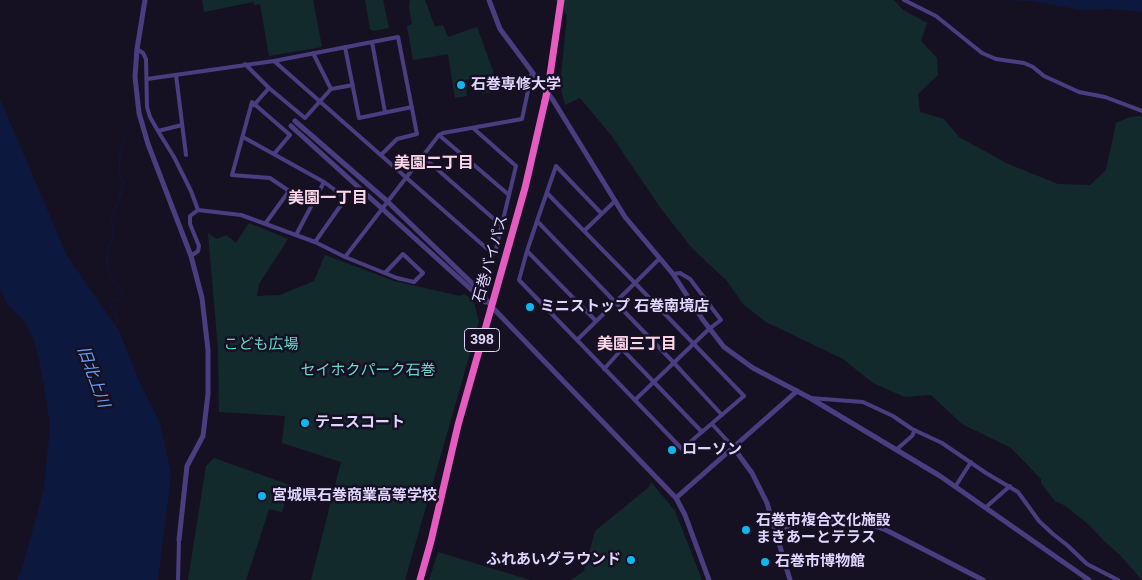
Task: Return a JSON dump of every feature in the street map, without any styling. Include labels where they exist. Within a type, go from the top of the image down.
[{"type":"highway","name":"石巻バイパス","points":[[420,580],[458,425],[525,188],[549,82],[561,0]]},
{"type":"street","points":[[145,0],[137,49],[136,85],[141,123],[191,256],[205,316],[208,350],[208,394],[203,436],[187,466],[179,540],[178,580]]},
{"type":"street","points":[[488,0],[500,30],[553,100],[636,232],[673,274],[709,329],[724,347],[742,361],[832,410],[897,449],[1089,580]]},
{"type":"street","points":[[904,0],[936,16],[982,52],[996,58],[1024,63],[1033,67],[1044,76],[1079,92],[1105,97],[1142,111]]},
{"type":"street","points":[[147,79],[274,60],[398,38],[417,134],[397,139],[382,154]]},
{"type":"street","points":[[372,42],[385,112]]},
{"type":"street","points":[[345,47],[359,118],[412,108]]},
{"type":"street","points":[[137,49],[145,55],[147,107],[158,131],[174,156],[198,210]]},
{"type":"street","points":[[313,53],[331,89]]},
{"type":"street","points":[[274,60],[493,254],[495,253],[516,166],[473,128]]},
{"type":"street","points":[[245,64],[269,88],[305,118],[331,89],[353,85]]},
{"type":"street","points":[[345,257],[439,135],[522,119],[532,72]]},
{"type":"street","points":[[176,74],[186,155]]},
{"type":"street","points":[[254,105],[269,88]]},
{"type":"street","points":[[274,154],[290,135],[252,102],[232,175],[270,178],[310,206]]},
{"type":"street","points":[[286,132],[300,115]]},
{"type":"street","points":[[293,123],[387,201],[477,288],[492,307],[676,498],[685,516],[709,580]]},
{"type":"street","points":[[293,123],[476,295],[492,307]]},
{"type":"street","points":[[158,131],[182,125]]},
{"type":"street","points":[[439,135],[509,195]]},
{"type":"street","points":[[243,137],[324,182],[346,198],[314,242]]},
{"type":"street","points":[[422,156],[502,226]]},
{"type":"street","points":[[547,192],[744,396],[682,450],[519,280],[537,222],[547,192],[556,166],[601,213]]},
{"type":"street","points":[[296,235],[324,182]]},
{"type":"street","points":[[265,224],[288,191]]},
{"type":"street","points":[[584,231],[615,201]]},
{"type":"street","points":[[191,256],[198,251],[199,246],[189,220],[190,216],[198,210],[242,215],[314,242],[345,257],[397,278],[414,282],[423,272],[403,254],[385,273]]},
{"type":"street","points":[[537,222],[616,302],[722,415]]},
{"type":"street","points":[[528,251],[596,321]]},
{"type":"street","points":[[577,340],[659,258]]},
{"type":"street","points":[[635,400],[709,329],[721,320],[690,279],[680,273],[673,274]]},
{"type":"street","points":[[604,369],[622,349],[702,432]]},
{"type":"street","points":[[676,498],[797,391]]},
{"type":"street","points":[[810,398],[863,402],[942,443],[1018,492],[1026,500],[1030,511],[1053,534],[1088,564],[1118,580]]},
{"type":"street","points":[[832,410],[838,400]]},
{"type":"street","points":[[712,424],[744,460],[760,488],[776,530],[790,580]]},
{"type":"street","points":[[897,449],[912,436],[915,430]]},
{"type":"street","points":[[955,487],[971,462]]},
{"type":"street","points":[[985,508],[1010,486]]},
{"type":"street","points":[[776,530],[809,520],[843,519],[860,521],[886,530],[983,580]]},
{"type":"green space","points":[[202,0],[252,0],[253,2],[204,12]]},
{"type":"green space","points":[[253,0],[313,0],[322,47],[269,56],[260,4],[254,5]]},
{"type":"green space","points":[[365,0],[383,0],[389,28],[373,31],[370,29]]},
{"type":"green space","points":[[410,0],[425,0],[435,27],[443,25],[448,37],[477,27],[500,90],[482,94],[479,77],[465,80],[467,96],[455,98],[448,54],[413,60],[407,26],[412,24],[409,8]]},
{"type":"green space","points":[[555,0],[894,0],[903,10],[927,23],[921,41],[937,58],[938,75],[918,94],[920,112],[944,119],[959,137],[1008,164],[1058,184],[1090,185],[1106,170],[1116,123],[1130,117],[1142,116],[1142,580],[1121,556],[1088,524],[1064,505],[1055,501],[1041,483],[1041,479],[1011,448],[962,424],[931,395],[905,397],[873,383],[843,359],[766,322],[743,304],[727,281],[692,248],[662,210],[611,135],[580,98],[565,105],[560,85],[567,16]]},
{"type":"green space","name":"セイホクパーク石巻","points":[[249,223],[288,239],[259,284],[257,296],[280,295],[314,281],[325,255],[394,281],[460,296],[465,294],[474,302],[479,322],[405,580],[311,580],[341,462],[282,443],[285,416],[219,412],[218,349],[208,233],[217,239],[226,235],[236,243]]},
{"type":"green space","points":[[214,458],[290,485],[282,512],[269,509],[246,580],[188,580],[206,466]]},
{"type":"green space","points":[[651,482],[675,511],[702,580],[571,580],[584,571],[595,531],[649,487]]},
{"type":"green space","points":[[438,552],[530,580],[429,580]]},
{"type":"water","points":[[999,0],[1142,0],[1142,12],[1112,9],[1080,10],[1033,1]]},
{"type":"water","name":"旧北上川","points":[[0,99],[67,256],[119,331],[139,381],[160,423],[171,474],[158,580],[17,580],[21,572],[44,489],[50,426],[44,383],[35,343],[25,322],[6,303],[0,291]]},
{"type":"waterway","points":[[115,327],[118,321],[110,305],[113,301],[118,301],[123,294],[110,277],[106,255],[114,234],[111,216],[119,200],[123,184],[119,173],[120,155],[125,139]]},
{"type":"place","name":"石巻専修大学","points":[[461,85]]},
{"type":"place","name":"ミニストップ 石巻南境店","points":[[530,307]]},
{"type":"place","name":"テニスコート","points":[[305,423]]},
{"type":"place","name":"ローソン","points":[[672,450]]},
{"type":"place","name":"宮城県石巻商業高等学校","points":[[262,496]]},
{"type":"place","name":"石巻市複合文化施設 まきあーとテラス","points":[[746,530]]},
{"type":"place","name":"ふれあいグラウンド","points":[[631,560]]},
{"type":"place","name":"石巻市博物館","points":[[765,562]]},
{"type":"district","name":"美園二丁目","points":[[434,164]]},
{"type":"district","name":"美園一丁目","points":[[328,199]]},
{"type":"district","name":"美園三丁目","points":[[637,345]]},
{"type":"park label","name":"こども広場","points":[[261,345]]}]
